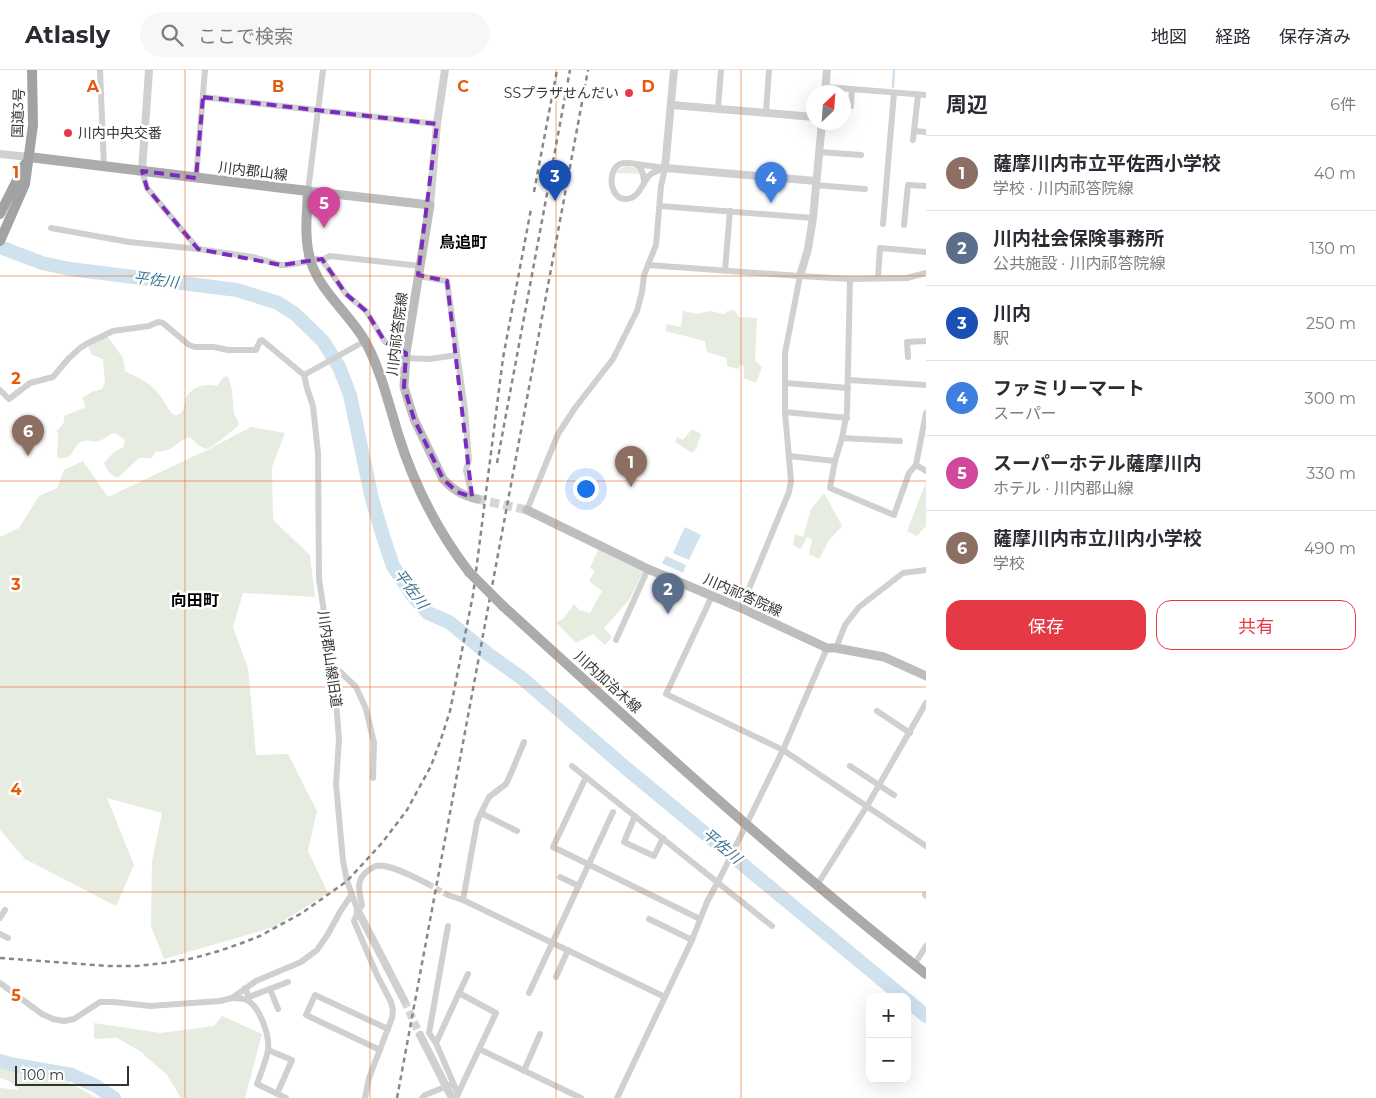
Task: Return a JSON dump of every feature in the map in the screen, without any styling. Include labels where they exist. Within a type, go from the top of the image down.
[{"type":"highway","name":"国道3号","points":[[0,241],[25,184],[33,125],[32,70]]},
{"type":"highway","name":"国道3号","points":[[0,214],[29,157]]},
{"type":"main road","name":"川内郡山線","points":[[29,157],[308,191]]},
{"type":"main road","points":[[365,341],[322,284],[310,260],[306,237],[308,191],[430,205]]},
{"type":"main road","name":"川内祁答院線","points":[[430,205],[406,356],[404,387],[414,419],[438,471],[449,487],[474,498]]},
{"type":"main road","name":"川内加治木線","points":[[365,341],[387,395],[405,453],[425,505],[443,536],[468,572],[746,825],[926,974]]},
{"type":"main road","name":"川内祁答院線","points":[[527,510],[648,568],[831,648],[884,657],[926,676]]},
{"type":"street","points":[[100,70],[104,166]]},
{"type":"street","points":[[149,70],[142,170],[147,188],[198,248]]},
{"type":"street","points":[[196,178],[205,70]]},
{"type":"street","points":[[308,191],[323,70]]},
{"type":"street","points":[[430,205],[437,124],[445,70]]},
{"type":"street","points":[[527,510],[558,434],[614,359],[637,311],[644,275],[656,245],[661,186],[665,168],[672,105],[674,70]]},
{"type":"street","points":[[718,108],[721,70]]},
{"type":"street","points":[[766,112],[769,70]]},
{"type":"street","points":[[826,85],[827,70]]},
{"type":"street","points":[[851,106],[852,89],[926,95]]},
{"type":"street","points":[[883,224],[894,93]]},
{"type":"street","points":[[913,140],[918,94]]},
{"type":"street","points":[[203,97],[437,124]]},
{"type":"street","points":[[672,105],[806,116]]},
{"type":"street","points":[[741,608],[789,492],[791,481],[785,412],[785,353],[800,276],[808,249],[813,218],[821,130]]},
{"type":"street","points":[[914,130],[926,132]]},
{"type":"street","points":[[819,152],[861,155]]},
{"type":"street","points":[[0,154],[29,157]]},
{"type":"street","points":[[665,168],[648,176],[634,196],[628,199],[620,198],[614,191],[612,178],[614,169],[621,164],[636,164],[816,183],[865,190]]},
{"type":"street","points":[[636,164],[642,171],[644,184]]},
{"type":"street","points":[[904,225],[908,185],[926,186]]},
{"type":"street","points":[[660,206],[813,218]]},
{"type":"street","points":[[725,270],[730,211]]},
{"type":"street","points":[[51,228],[120,240],[198,248],[253,257],[281,265],[322,260],[330,256],[419,271],[447,281],[465,410],[468,460],[466,470],[474,498]]},
{"type":"street","points":[[878,278],[880,248],[926,252]]},
{"type":"street","points":[[322,260],[346,294],[366,311],[385,342],[406,356],[429,360],[457,356]]},
{"type":"street","points":[[648,265],[850,278],[907,278],[925,275]]},
{"type":"street","points":[[850,278],[846,418],[830,488],[894,515],[909,473],[916,465],[926,413]]},
{"type":"street","points":[[0,390],[9,399],[30,383],[53,376],[80,348],[113,330],[148,326],[158,322],[163,323],[195,348],[214,347],[228,350],[256,350],[262,340],[304,376],[365,341]]},
{"type":"street","points":[[908,357],[907,342],[926,341]]},
{"type":"street","name":"川内郡山線旧道","points":[[304,376],[313,406],[318,453],[318,579],[334,678],[339,739],[336,784],[343,861],[347,881],[358,911],[404,1000]]},
{"type":"street","points":[[785,383],[926,385]]},
{"type":"street","points":[[785,412],[846,418]]},
{"type":"street","points":[[842,438],[900,441]]},
{"type":"street","points":[[789,456],[835,461]]},
{"type":"street","points":[[916,465],[926,471]]},
{"type":"street","points":[[616,640],[648,568]]},
{"type":"street","points":[[618,1098],[692,940],[707,902],[783,750],[831,648],[859,607],[903,573],[926,570]]},
{"type":"street","points":[[712,596],[666,694],[783,750],[926,846]]},
{"type":"street","points":[[332,664],[356,687],[366,709],[374,743],[373,778]]},
{"type":"street","points":[[817,885],[910,733],[924,714],[926,704]]},
{"type":"street","points":[[877,711],[910,733]]},
{"type":"street","points":[[462,900],[477,822],[489,797],[506,784],[524,742]]},
{"type":"street","points":[[572,766],[772,926]]},
{"type":"street","points":[[850,766],[894,795]]},
{"type":"street","points":[[586,777],[552,847],[700,919]]},
{"type":"street","points":[[529,993],[613,812]]},
{"type":"street","points":[[481,813],[517,831]]},
{"type":"street","points":[[635,816],[624,842],[654,856],[663,838]]},
{"type":"street","points":[[365,1098],[369,1078],[392,1018],[393,1010],[354,921],[362,905],[359,880],[365,873],[376,866],[392,867],[428,884]]},
{"type":"street","points":[[560,876],[579,886]]},
{"type":"street","points":[[232,998],[256,981],[301,962],[317,950],[352,894]]},
{"type":"street","points":[[448,894],[665,998]]},
{"type":"street","points":[[0,918],[5,910]]},
{"type":"street","points":[[649,918],[692,940]]},
{"type":"street","points":[[448,926],[429,1033],[436,1043],[455,1097]]},
{"type":"street","points":[[0,934],[8,938]]},
{"type":"street","points":[[914,965],[926,946]]},
{"type":"street","points":[[556,977],[568,950]]},
{"type":"street","points":[[436,1043],[468,974]]},
{"type":"street","points":[[0,983],[42,1014],[64,1021],[74,1019],[100,1002],[150,1006],[220,1001],[232,998],[247,998],[288,982]]},
{"type":"street","points":[[244,988],[247,998],[259,1014],[265,1028],[268,1050],[257,1084],[286,1098]]},
{"type":"street","points":[[270,989],[278,1009]]},
{"type":"street","points":[[455,1097],[496,1012],[458,993]]},
{"type":"street","points":[[380,1050],[306,1015],[315,995],[388,1029]]},
{"type":"street","points":[[420,1034],[450,1085]]},
{"type":"street","points":[[524,1070],[540,1034]]},
{"type":"street","points":[[479,1049],[581,1098]]},
{"type":"street","points":[[268,1050],[292,1060],[277,1094]]},
{"type":"street","points":[[422,1098],[450,1085]]},
{"type":"highlighted area","points":[[203,97],[437,124],[418,275],[447,281],[472,497],[457,492],[443,479],[414,419],[404,387],[406,353],[385,342],[366,311],[346,294],[322,259],[281,265],[198,249],[147,188],[142,171],[196,178]]},
{"type":"shaded area","points":[[627,166],[635,168],[640,174],[616,173],[619,169]]},
{"type":"shaded area","points":[[734,310],[739,317],[757,318],[755,360],[762,367],[756,383],[744,378],[744,366],[740,365],[738,369],[727,366],[727,358],[707,352],[705,341],[665,331],[667,324],[681,327],[683,311],[698,314],[709,311],[725,314],[727,311]]},
{"type":"shaded area","points":[[107,336],[123,358],[125,371],[151,386],[174,415],[182,412],[186,398],[193,390],[204,385],[217,386],[224,377],[228,376],[232,390],[234,414],[239,423],[238,426],[213,446],[206,449],[198,445],[190,437],[172,448],[155,452],[152,458],[139,458],[118,478],[113,476],[104,463],[114,452],[123,447],[125,440],[114,433],[99,441],[83,441],[76,446],[68,457],[57,458],[58,433],[56,431],[63,425],[64,416],[86,407],[82,398],[102,389],[105,382],[103,359],[92,355],[88,346]]},
{"type":"shaded area","points":[[251,427],[285,433],[272,467],[273,520],[310,555],[315,597],[243,593],[233,627],[248,668],[256,755],[288,754],[317,811],[308,851],[328,893],[274,927],[164,959],[151,926],[152,861],[162,813],[107,798],[134,865],[116,906],[25,859],[0,830],[0,537],[19,528],[39,496],[57,488],[64,470],[83,461],[108,497]]},
{"type":"shaded area","points":[[692,429],[701,434],[696,449],[692,453],[675,442],[677,437],[683,440]]},
{"type":"shaded area","points":[[926,482],[926,526],[917,536],[907,531]]},
{"type":"shaded area","points":[[824,493],[842,526],[829,540],[819,559],[809,554],[812,540],[807,537],[801,549],[793,545],[795,534],[803,537],[811,509]]},
{"type":"shaded area","points":[[598,550],[643,572],[629,600],[604,628],[612,637],[605,645],[593,634],[576,643],[556,622],[563,619],[574,604],[579,610],[590,613],[602,591],[589,581],[595,571],[590,568]]},
{"type":"shaded area","points":[[222,1016],[262,1034],[245,1098],[181,1098],[167,1075],[140,1051],[117,1038],[94,1039],[94,1023],[161,1033],[214,1026]]},
{"type":"shaded area","points":[[0,1066],[68,1082],[97,1098],[0,1098],[0,1088],[20,1090],[9,1081],[0,1078]]},
{"type":"water","points":[[685,527],[701,535],[689,560],[673,553]]},
{"type":"water","points":[[666,556],[686,565],[683,573],[662,563]]},
{"type":"waterway","points":[[893,87],[894,70]]},
{"type":"waterway","name":"平佐川","points":[[0,247],[42,263],[70,269],[237,290],[278,303],[295,314],[323,341],[339,367],[350,395],[372,499],[393,566],[413,596],[428,613],[449,622],[488,654],[523,679],[627,769],[898,993]]},
{"type":"waterway","name":"平佐川","points":[[911,1003],[926,1016]]},
{"type":"waterway","points":[[0,1061],[72,1075],[96,1086],[114,1098]]},
{"type":"tunnel","points":[[477,499],[527,510]]},
{"type":"tunnel","points":[[428,884],[448,895]]},
{"type":"tunnel","points":[[404,1000],[420,1035]]},
{"type":"railway","points":[[534,192],[557,70]]},
{"type":"railway","points":[[497,463],[570,70]]},
{"type":"railway","points":[[397,1098],[588,70]]},
{"type":"railway","points":[[0,958],[108,966],[137,966],[194,958],[242,943],[260,936],[302,913],[347,881],[382,843],[407,810],[431,766],[450,711],[473,595],[503,358],[531,209]]},
{"type":"place","name":"SSプラザせんだい","points":[[629,93]]},
{"type":"place","name":"川内中央交番","points":[[68,133]]},
{"type":"place","name":"川内","points":[[555,201]]},
{"type":"place","name":"ファミリーマート","points":[[771,203]]},
{"type":"place","name":"スーパーホテル薩摩川内","points":[[324,228]]},
{"type":"place","name":"薩摩川内市立川内小学校","points":[[28,456]]},
{"type":"place","name":"薩摩川内市立平佐西小学校","points":[[631,487]]},
{"type":"place","name":"川内社会保険事務所","points":[[668,614]]},
{"type":"district","name":"鳥追町","points":[[463,242]]},
{"type":"district","name":"向田町","points":[[195,600]]}]
